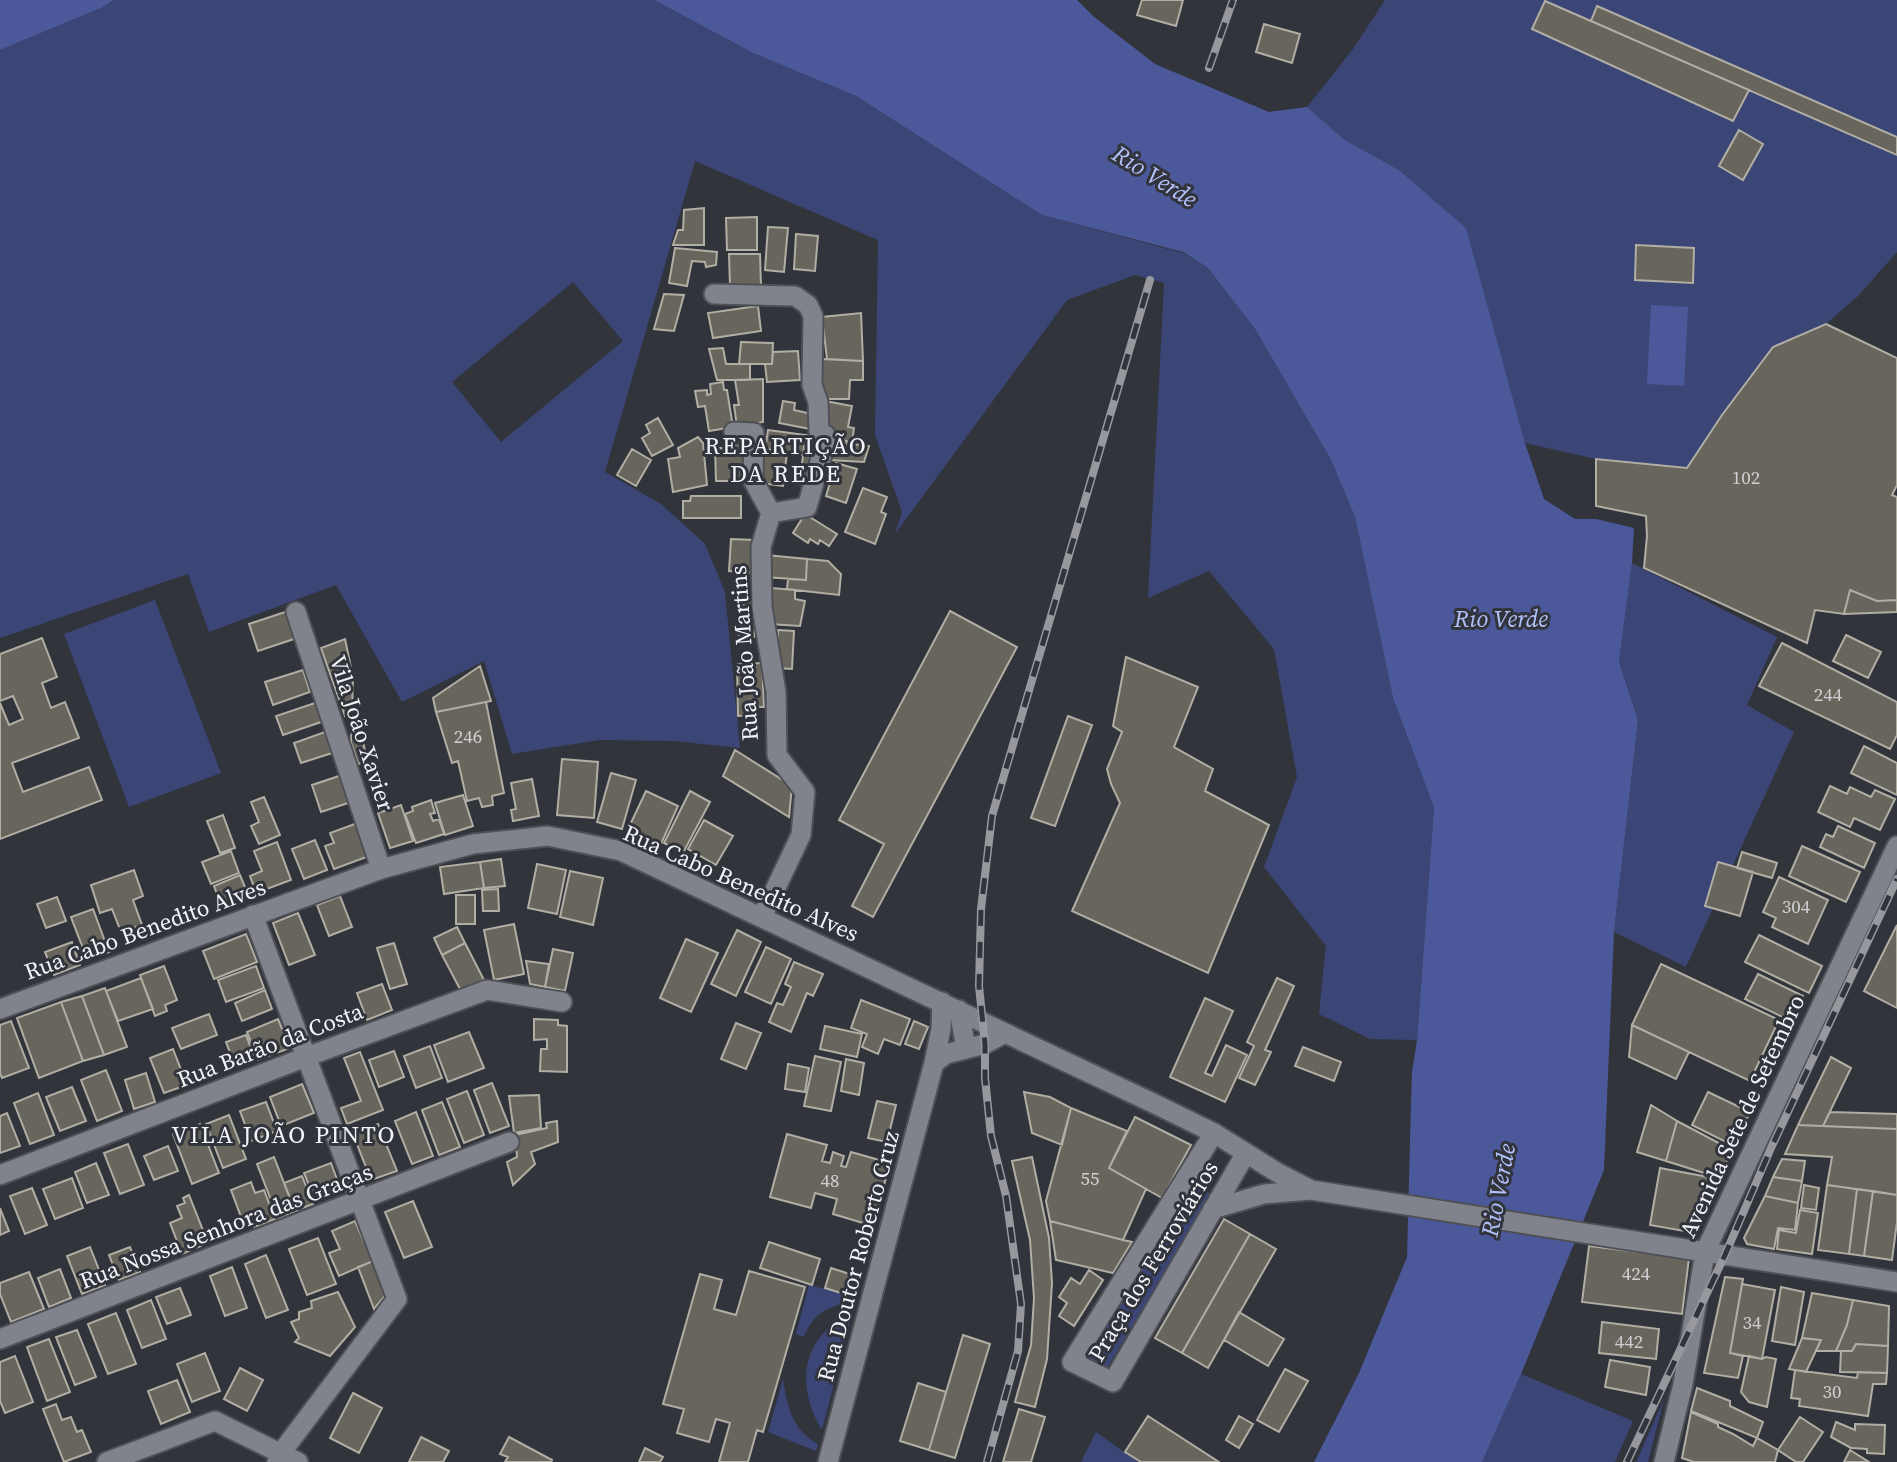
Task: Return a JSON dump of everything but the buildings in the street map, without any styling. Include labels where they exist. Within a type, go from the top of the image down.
[{"type":"street","points":[[714,295],[795,296],[808,305],[813,316],[812,385],[818,402],[819,432],[825,435],[825,444],[807,507],[771,513],[753,480],[754,433],[734,432]]},
{"type":"street","name":"Rua João Martins","points":[[762,917],[801,835],[805,792],[777,755],[776,692],[762,607],[761,548],[771,513]]},
{"type":"street","name":"Vila João Xavier","points":[[296,612],[381,869]]},
{"type":"street","name":"Rua Cabo Benedito Alves","points":[[0,1009],[381,869],[472,844],[548,836],[621,851],[1214,1133],[1278,1173],[1311,1189]]},
{"type":"street","name":"Avenida Sete de Setembro","points":[[1664,1462],[1683,1384],[1704,1252],[1897,846]]},
{"type":"street","points":[[107,1462],[215,1422],[285,1459],[397,1299],[253,915]]},
{"type":"street","name":"Rua Barão da Costa","points":[[0,1175],[487,990],[562,1002]]},
{"type":"street","points":[[950,1006],[966,1049]]},
{"type":"street","name":"Rua Doutor Roberto Cruz","points":[[828,1462],[941,1029],[950,1006]]},
{"type":"street","points":[[934,1063],[946,1054],[985,1044],[1005,1033]]},
{"type":"street","name":"Praça dos Ferroviários","points":[[1214,1133],[1072,1362],[1113,1381],[1246,1153]]},
{"type":"street","name":"Rua Nossa Senhora das Graças","points":[[0,1339],[509,1142]]},
{"type":"street","points":[[1213,1209],[1264,1194],[1311,1189],[1897,1282]]},
{"type":"shaded area","points":[[114,0],[654,0],[753,53],[856,96],[1042,215],[1183,253],[1208,268],[1255,329],[1330,458],[1355,517],[1393,698],[1434,808],[1417,1040],[1370,1039],[1319,1014],[1326,946],[1264,867],[1297,777],[1274,649],[1209,571],[1148,598],[1164,283],[1135,275],[1067,300],[895,534],[902,512],[875,435],[878,240],[695,161],[605,472],[661,504],[705,544],[725,592],[740,748],[674,741],[599,740],[512,754],[484,661],[402,702],[336,585],[209,632],[188,574],[0,638],[0,50],[101,8]],"holes":[[[573,282],[623,341],[501,442],[452,382]]]},
{"type":"shaded area","points":[[1385,0],[1897,0],[1897,252],[1857,297],[1826,324],[1773,347],[1722,415],[1687,468],[1596,459],[1525,443],[1465,228],[1399,170],[1345,140],[1307,107],[1353,49]]},
{"type":"shaded area","points":[[1632,563],[1777,637],[1747,705],[1794,732],[1686,967],[1614,932],[1638,720],[1619,662]]},
{"type":"shaded area","points":[[155,600],[221,773],[129,807],[64,634]]},
{"type":"shaded area","points":[[1192,1182],[1212,1195],[1105,1371],[1085,1359]]},
{"type":"shaded area","points":[[809,1285],[855,1297],[854,1302],[829,1308],[817,1316],[804,1337],[796,1334]]},
{"type":"shaded area","points":[[852,1314],[822,1430],[808,1396],[808,1363],[813,1348],[822,1335],[835,1323]]},
{"type":"shaded area","points":[[1521,1374],[1633,1421],[1615,1462],[1482,1462]]},
{"type":"shaded area","points":[[783,1379],[792,1416],[802,1432],[818,1444],[816,1451],[768,1432]]},
{"type":"shaded area","points":[[1664,1399],[1648,1462],[1636,1462]]},
{"type":"shaded area","points":[[1096,1432],[1138,1462],[1081,1462]]},
{"type":"water","points":[[0,0],[114,0],[101,8],[0,50]]},
{"type":"water","name":"Rio Verde","points":[[654,0],[1077,0],[1093,16],[1155,64],[1269,112],[1307,107],[1345,140],[1399,170],[1466,228],[1525,443],[1544,499],[1575,519],[1596,519],[1634,528],[1619,662],[1638,720],[1614,932],[1604,1170],[1482,1462],[1314,1462],[1359,1373],[1407,1257],[1412,1072],[1417,1040],[1434,808],[1393,698],[1355,517],[1330,458],[1255,329],[1208,268],[1183,252],[1042,215],[856,96],[753,53]]},
{"type":"water","points":[[1651,305],[1688,307],[1684,386],[1647,384]]},
{"type":"railway","points":[[1209,68],[1233,0]]},
{"type":"railway","points":[[987,1462],[1018,1351],[1021,1304],[1006,1196],[991,1136],[979,986],[981,909],[992,816],[1150,280]]},
{"type":"railway","points":[[1627,1462],[1897,879]]},
{"type":"district","name":"REPARTIÇÃO DA REDE","points":[[786,459]]},
{"type":"district","name":"VILA JOÃO PINTO","points":[[284,1134]]}]
